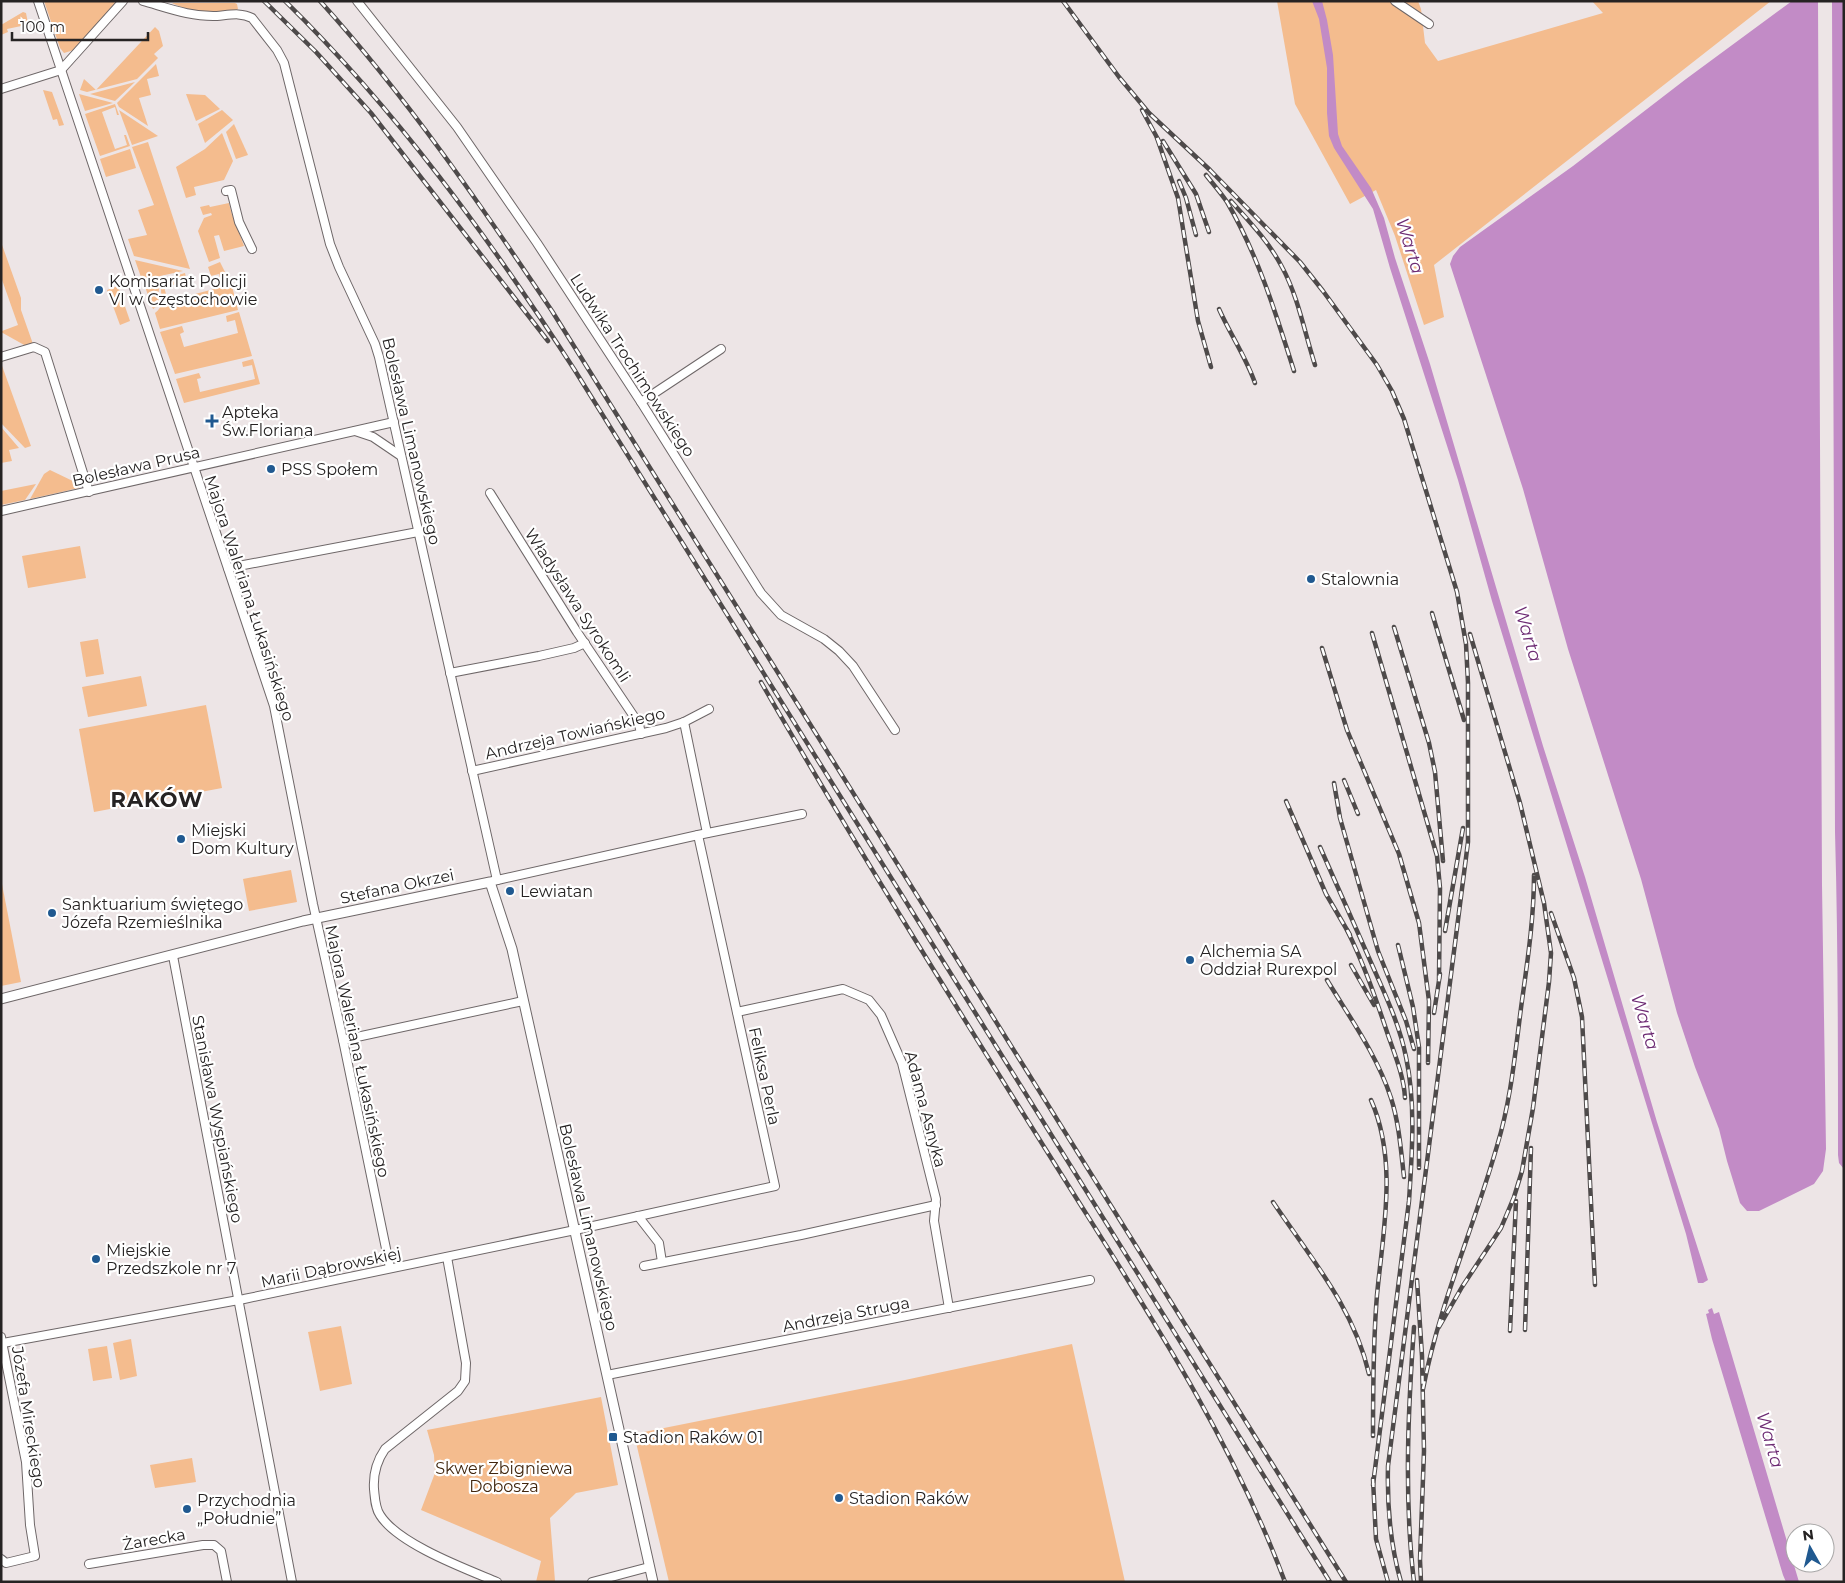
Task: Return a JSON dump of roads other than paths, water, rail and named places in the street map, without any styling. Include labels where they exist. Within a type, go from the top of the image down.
[{"type":"street","name":"Majora Waleriana Łukasińskiego","points":[[38,1],[274,706],[316,919],[390,1268]]},
{"type":"street","points":[[1,89],[61,70],[123,1]]},
{"type":"street","name":"Bolesława Limanowskiego","points":[[143,1],[195,15],[241,14],[248,16],[252,18],[277,50],[284,63],[330,244],[341,272],[376,344],[472,770],[493,881],[507,931],[653,1582]]},
{"type":"street","name":"Ludwika Trochimowskiego","points":[[357,1],[457,127],[537,243],[642,402],[761,593],[781,614],[824,639],[839,651],[853,666],[895,730]]},
{"type":"street","points":[[1395,1],[1429,24]]},
{"type":"street","points":[[226,191],[232,190],[239,222],[252,249]]},
{"type":"street","points":[[1,357],[34,346],[45,352],[89,492]]},
{"type":"street","points":[[642,402],[721,349]]},
{"type":"street","name":"Bolesława Prusa","points":[[1,511],[394,422]]},
{"type":"street","points":[[355,431],[373,437],[401,456]]},
{"type":"street","name":"Władysława Syrokomli","points":[[490,493],[638,724],[641,734]]},
{"type":"street","points":[[228,568],[418,532]]},
{"type":"street","points":[[450,673],[539,656],[585,644]]},
{"type":"street","name":"Andrzeja Towiańskiego","points":[[472,770],[641,734],[684,722],[709,709]]},
{"type":"street","name":"Andrzeja Towiańskiego","points":[[684,722],[707,834]]},
{"type":"street","name":"Stefana Okrzei","points":[[1,999],[316,919],[802,814]]},
{"type":"street","name":"Feliksa Perla","points":[[575,1230],[775,1186],[698,835]]},
{"type":"street","name":"Stanisława Wyspiańskiego","points":[[173,956],[292,1582]]},
{"type":"street","name":"Adama Asnyka","points":[[737,1012],[844,989],[869,1000],[881,1015],[902,1063],[936,1199],[934,1221],[949,1308]]},
{"type":"street","points":[[343,1040],[523,1002]]},
{"type":"street","points":[[644,1266],[802,1235],[936,1205]]},
{"type":"street","points":[[638,1216],[659,1243],[662,1262]]},
{"type":"street","name":"Marii Dąbrowskiej","points":[[2,1340],[238,1300],[575,1230]]},
{"type":"street","points":[[447,1257],[466,1362],[465,1381],[458,1391],[385,1450],[377,1460],[373,1480],[375,1502],[380,1514],[388,1525],[402,1536],[426,1550],[497,1582]]},
{"type":"street","name":"Andrzeja Struga","points":[[607,1376],[1090,1280]]},
{"type":"street","name":"Józefa Mireckiego","points":[[1,1559],[6,1563],[35,1556],[30,1525],[26,1462],[2,1340]]},
{"type":"street","name":"Żarecka","points":[[89,1564],[203,1545],[214,1545],[221,1551],[227,1582]]},
{"type":"street","points":[[592,1582],[649,1567]]},
{"type":"railway","points":[[264,1],[316,52],[371,113],[548,341]]},
{"type":"railway","points":[[285,1],[326,43],[403,131],[475,224],[542,320],[1330,1582]]},
{"type":"railway","points":[[320,1],[352,37],[412,113],[470,191],[552,311],[1346,1582]]},
{"type":"railway","points":[[1063,1],[1119,77],[1149,113],[1210,170],[1300,262],[1377,365],[1392,391],[1404,419],[1457,592],[1466,644],[1468,683],[1468,842],[1388,1466],[1390,1524],[1401,1582]]},
{"type":"railway","points":[[1142,110],[1160,143]]},
{"type":"railway","points":[[1157,138],[1178,198],[1198,321],[1211,367]]},
{"type":"railway","points":[[1163,141],[1196,194],[1209,232]]},
{"type":"railway","points":[[1206,175],[1227,202],[1248,243],[1265,285],[1294,371]]},
{"type":"railway","points":[[1179,181],[1186,198],[1196,235]]},
{"type":"railway","points":[[1231,201],[1265,240],[1288,278],[1315,365]]},
{"type":"railway","points":[[1219,309],[1255,383]]},
{"type":"railway","points":[[1432,613],[1464,720]]},
{"type":"railway","points":[[1394,627],[1429,743],[1435,772],[1443,861]]},
{"type":"railway","points":[[1372,633],[1437,856],[1440,888],[1439,979]]},
{"type":"railway","points":[[1439,1327],[1462,1287],[1501,1228],[1522,1171],[1533,1108],[1551,953],[1544,903],[1520,803],[1470,634]]},
{"type":"railway","points":[[1322,648],[1347,730],[1399,854],[1419,923],[1429,1001],[1428,1063]]},
{"type":"railway","points":[[761,682],[907,927],[1182,1370],[1238,1474],[1263,1527],[1285,1582]]},
{"type":"railway","points":[[1344,780],[1358,814]]},
{"type":"railway","points":[[1334,783],[1340,818],[1378,951],[1406,1021],[1414,1049]]},
{"type":"railway","points":[[1286,801],[1326,894],[1350,935]]},
{"type":"railway","points":[[1445,931],[1463,828]]},
{"type":"railway","points":[[1320,847],[1395,1019],[1406,1057],[1411,1093],[1412,1129],[1409,1201],[1373,1485]]},
{"type":"railway","points":[[1423,1389],[1438,1327],[1488,1176],[1506,1112],[1530,942],[1534,875]]},
{"type":"railway","points":[[1551,913],[1574,978],[1582,1017],[1595,1285]]},
{"type":"railway","points":[[1347,930],[1369,982],[1396,1058],[1403,1082],[1405,1098]]},
{"type":"railway","points":[[1398,945],[1413,1007],[1419,1047],[1419,1168]]},
{"type":"railway","points":[[1351,965],[1374,1005]]},
{"type":"railway","points":[[1434,1013],[1440,974]]},
{"type":"railway","points":[[1327,980],[1362,1037],[1385,1082],[1396,1117],[1404,1177]]},
{"type":"railway","points":[[1371,1100],[1379,1123],[1384,1147],[1386,1172],[1385,1221],[1375,1330],[1373,1436]]},
{"type":"railway","points":[[1525,1330],[1531,1148]]},
{"type":"railway","points":[[1510,1331],[1516,1201]]},
{"type":"railway","points":[[1273,1202],[1316,1263],[1342,1305],[1353,1327],[1369,1374]]},
{"type":"railway","points":[[1417,1280],[1422,1356],[1424,1451],[1420,1560],[1421,1582]]},
{"type":"railway","points":[[1414,1327],[1410,1390],[1408,1487],[1414,1582]]},
{"type":"railway","points":[[1373,1479],[1376,1539],[1388,1582]]},
{"type":"place","name":"Komisariat Policji VI w Częstochowie","points":[[99,290]]},
{"type":"place","name":"Apteka Św.Floriana","points":[[212,421]]},
{"type":"place","name":"PSS Społem","points":[[271,469]]},
{"type":"place","name":"Stalownia","points":[[1311,579]]},
{"type":"place","name":"Miejski Dom Kultury","points":[[181,839]]},
{"type":"place","name":"Lewiatan","points":[[510,891]]},
{"type":"place","name":"Sanktuarium świętego Józefa Rzemieślnika","points":[[52,913]]},
{"type":"place","name":"Alchemia SA Oddział Rurexpol","points":[[1190,960]]},
{"type":"place","name":"Miejskie Przedszkole nr 7","points":[[96,1259]]},
{"type":"place","name":"Stadion Raków 01","points":[[613,1437]]},
{"type":"place","name":"Stadion Raków","points":[[839,1498]]},
{"type":"place","name":"Przychodnia „Południe”","points":[[187,1509]]},
{"type":"district","name":"RAKÓW","points":[[157,800]]},
{"type":"water label","name":"Warta","points":[[1410,246]]},
{"type":"water label","name":"Warta","points":[[1528,634]]},
{"type":"water label","name":"Warta","points":[[1645,1022]]},
{"type":"water label","name":"Warta","points":[[1770,1440]]},
{"type":"park label","name":"Skwer Zbigniewa Dobosza","points":[[504,1477]]}]
